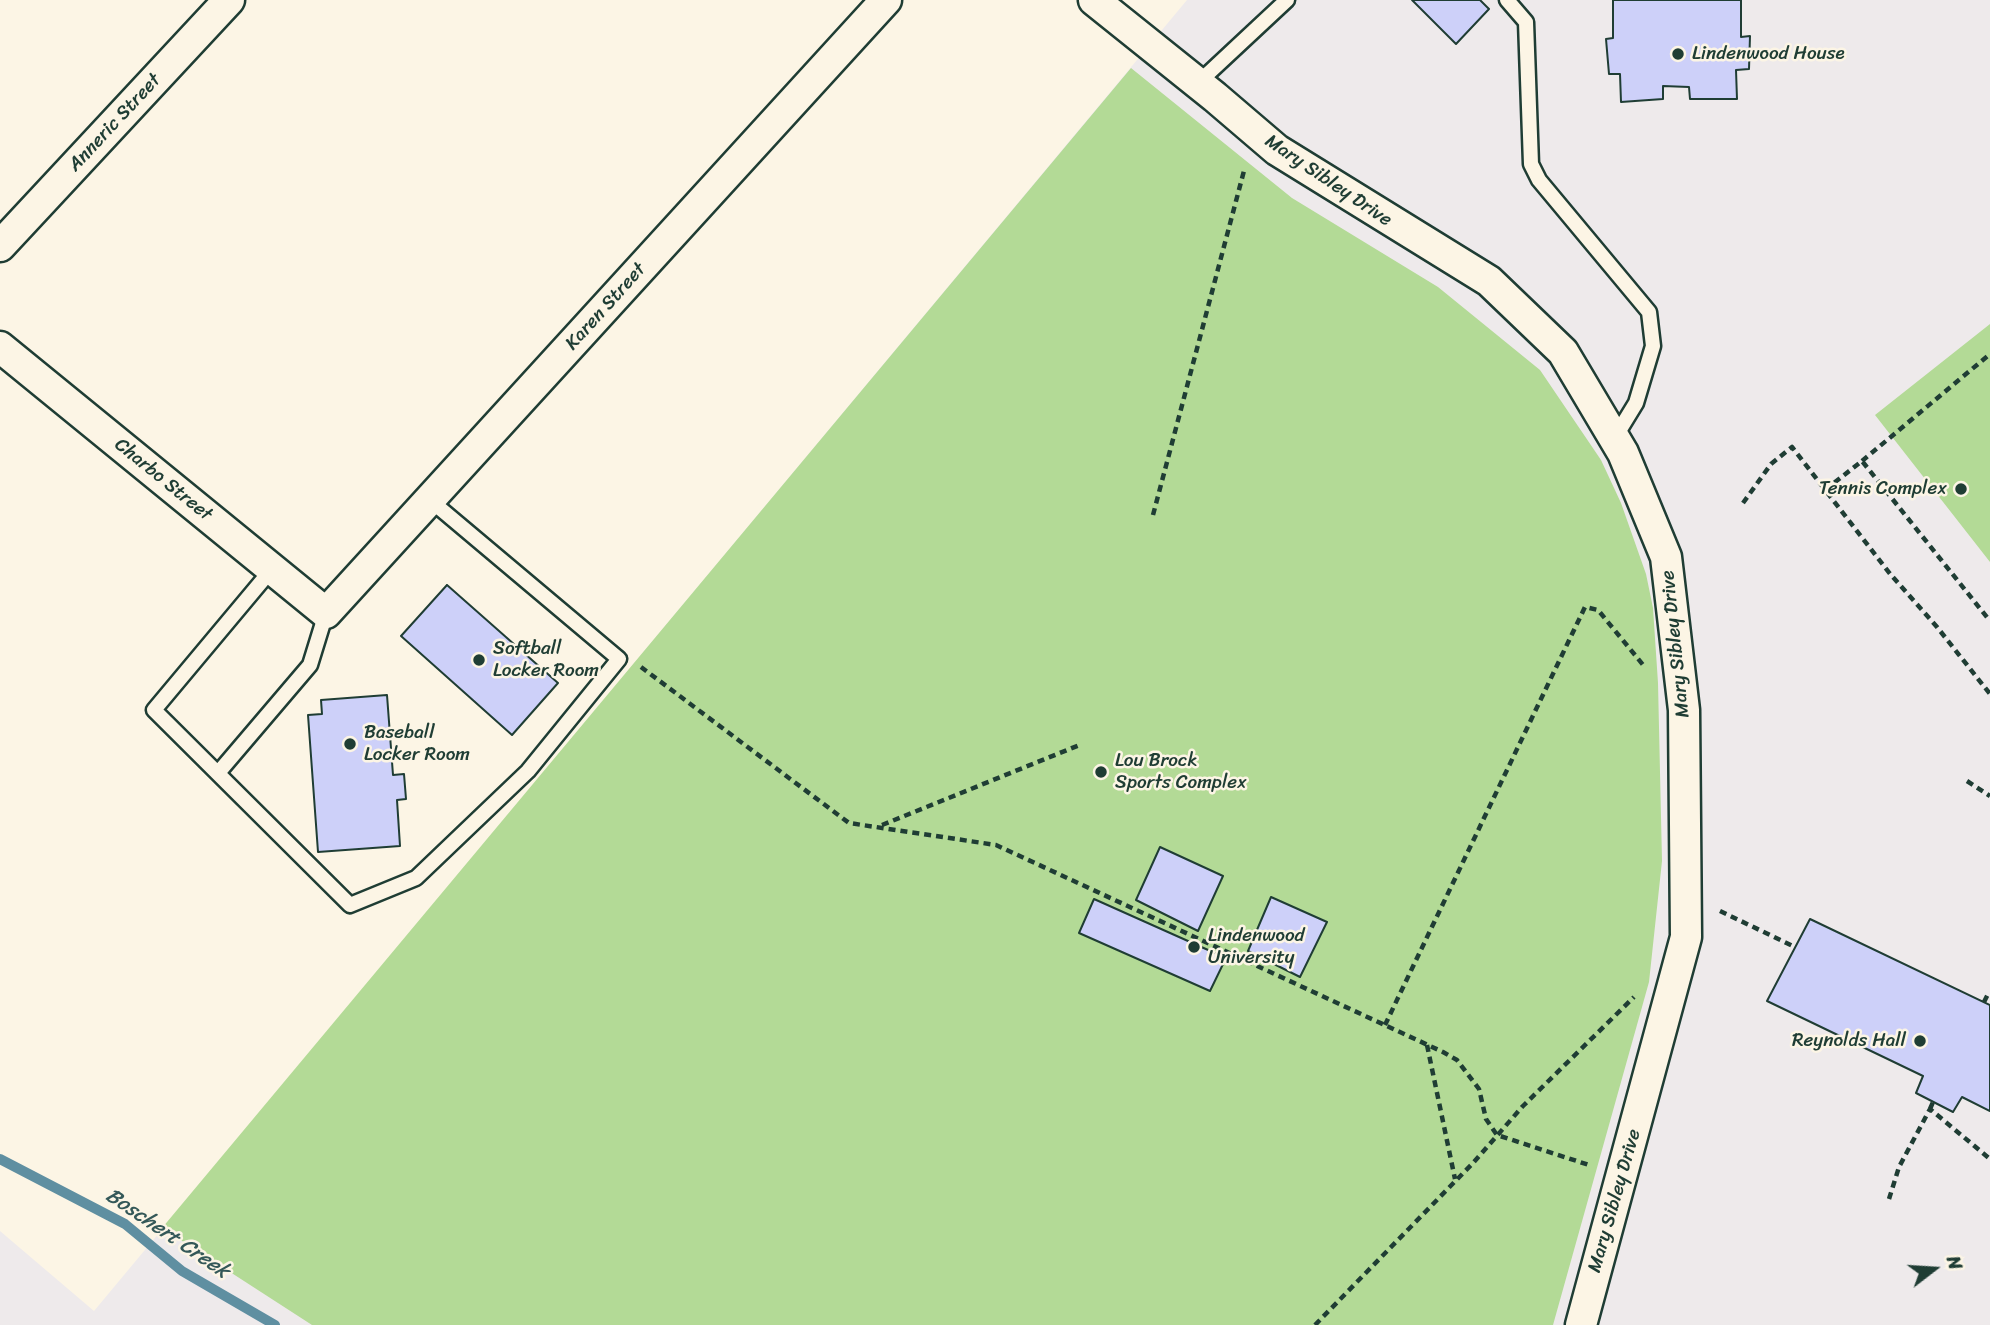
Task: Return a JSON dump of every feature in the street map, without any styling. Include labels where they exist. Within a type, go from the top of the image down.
[{"type":"street","name":"Anneric Street","points":[[0,246],[229,0]]},
{"type":"street","name":"Karen Street","points":[[326,613],[886,0]]},
{"type":"street","name":"Mary Sibley Drive","points":[[1094,0],[1276,150],[1489,281],[1563,352],[1614,439],[1666,557],[1684,710],[1686,937],[1581,1325]]},
{"type":"street","name":"Charbo Street","points":[[0,347],[326,613]]},
{"type":"lane","points":[[1198,83],[1287,0]]},
{"type":"lane","points":[[1507,0],[1526,22],[1531,164],[1539,180],[1649,312],[1653,346],[1636,403],[1614,439]]},
{"type":"lane","points":[[272,569],[154,710],[350,905],[416,878],[528,771],[619,659],[430,500]]},
{"type":"lane","points":[[218,773],[310,664],[326,613]]},
{"type":"path","points":[[1153,515],[1246,162]]},
{"type":"path","points":[[1825,490],[1990,354]]},
{"type":"path","points":[[1743,503],[1771,464],[1792,447],[1990,694]]},
{"type":"path","points":[[1862,461],[1990,621]]},
{"type":"path","points":[[1385,1025],[1585,607],[1598,610],[1650,673]]},
{"type":"path","points":[[635,662],[849,823],[996,845],[1457,1060],[1479,1089],[1486,1119],[1497,1135],[1598,1168]]},
{"type":"path","points":[[879,826],[1082,744]]},
{"type":"path","points":[[1967,781],[1990,796]]},
{"type":"path","points":[[1714,904],[1719,911],[1795,947]]},
{"type":"path","points":[[1984,1002],[1990,991]]},
{"type":"path","points":[[1315,1325],[1523,1106],[1639,992]]},
{"type":"path","points":[[1427,1044],[1455,1179]]},
{"type":"path","points":[[1889,1199],[1899,1167],[1933,1102]]},
{"type":"path","points":[[1930,1109],[1990,1159]]},
{"type":"shaded area","name":"Lou Brock Sports Complex","points":[[1187,0],[1990,0],[1990,1325],[0,1325],[0,1231],[94,1311]]},
{"type":"green space","name":"Lou Brock Sports Complex","points":[[1131,68],[1292,198],[1438,287],[1540,370],[1601,460],[1621,503],[1646,574],[1653,608],[1658,683],[1662,861],[1649,982],[1553,1325],[312,1325],[162,1228]]},
{"type":"green space","name":"Tennis Complex","points":[[1990,324],[1990,562],[1875,415]]},
{"type":"building","points":[[1412,0],[1480,0],[1489,9],[1456,44]]},
{"type":"building","name":"Lindenwood House","points":[[1613,0],[1741,0],[1741,37],[1750,36],[1749,69],[1736,70],[1737,99],[1690,99],[1689,87],[1663,86],[1663,99],[1621,102],[1620,74],[1609,74],[1606,39],[1613,38]]},
{"type":"building","name":"Softball Locker Room","points":[[447,585],[558,683],[512,735],[401,636]]},
{"type":"building","name":"Baseball Locker Room","points":[[387,695],[393,775],[404,774],[406,799],[397,800],[400,846],[318,852],[308,715],[322,714],[321,700]]},
{"type":"building","points":[[1160,847],[1223,876],[1198,931],[1136,900]]},
{"type":"building","points":[[1271,897],[1327,922],[1300,977],[1248,951]]},
{"type":"building","points":[[1094,899],[1226,958],[1210,991],[1079,933]]},
{"type":"building","name":"Reynolds Hall","points":[[1810,919],[1990,1005],[1990,1111],[1962,1097],[1953,1112],[1916,1093],[1923,1076],[1767,1001]]},
{"type":"waterway","name":"Boschert Creek","points":[[0,1159],[125,1224],[182,1271],[275,1325]]},
{"type":"place","name":"Lindenwood House","points":[[1678,54]]},
{"type":"place","name":"Tennis Complex","points":[[1961,489]]},
{"type":"place","name":"Softball Locker Room","points":[[479,660]]},
{"type":"place","name":"Baseball Locker Room","points":[[350,744]]},
{"type":"place","name":"Lou Brock Sports Complex","points":[[1101,772]]},
{"type":"place","name":"Lindenwood University","points":[[1194,947]]},
{"type":"place","name":"Reynolds Hall","points":[[1920,1041]]}]
